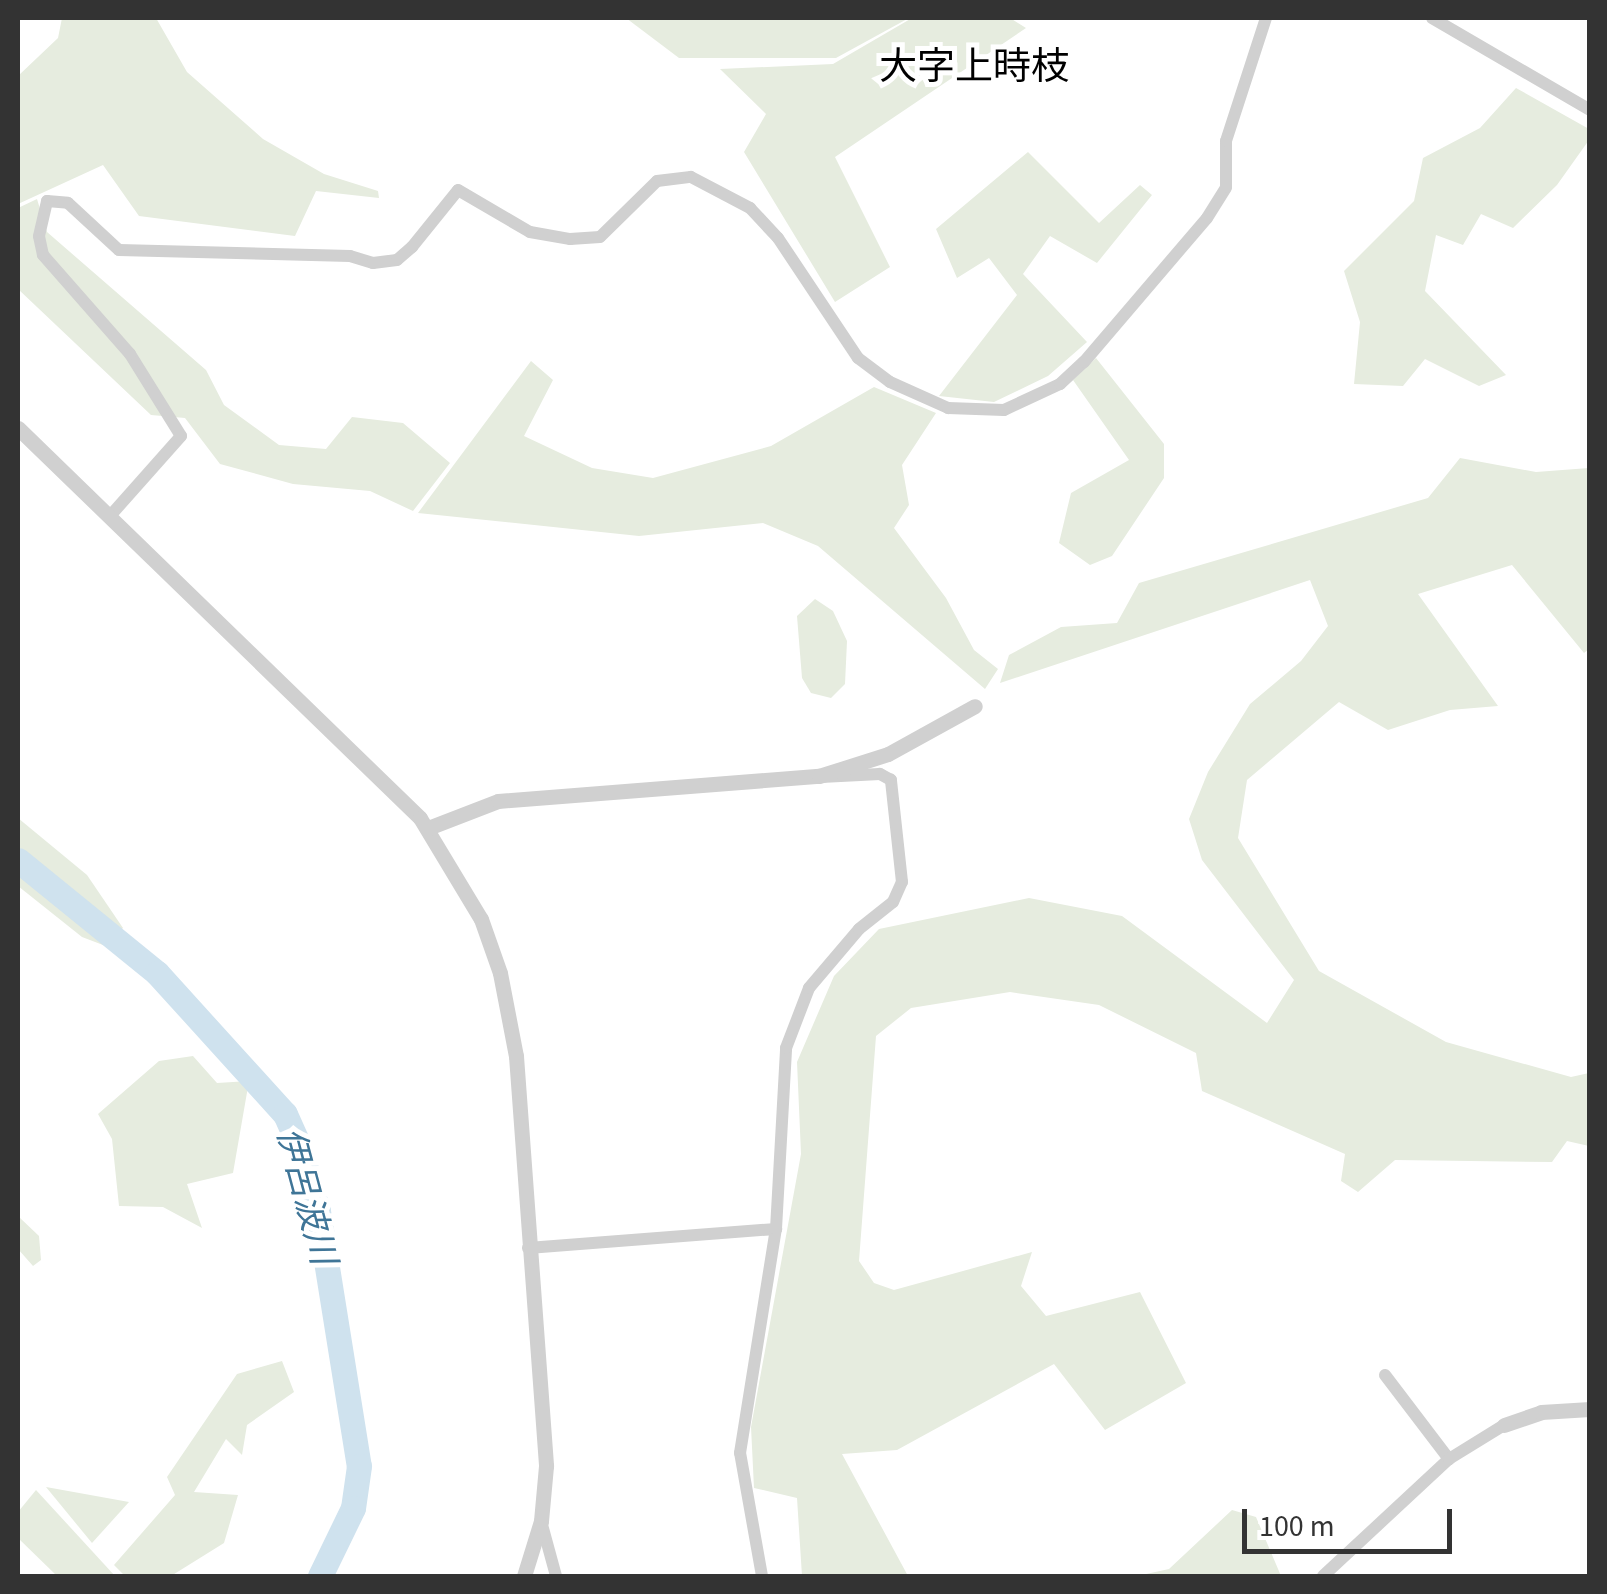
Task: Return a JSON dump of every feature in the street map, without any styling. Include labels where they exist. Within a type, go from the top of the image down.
[{"type":"street","points":[[110,516],[180,436],[130,354],[43,255],[39,236],[47,201],[68,203],[118,250],[350,256],[374,263],[396,260],[412,247],[458,190],[530,232],[585,238],[600,237],[621,222],[657,181],[691,177],[727,191],[769,228],[858,358],[890,382],[948,408],[1004,410],[1060,384],[1084,362],[1207,218],[1226,187],[1226,141],[1266,18]]},
{"type":"street","points":[[1432,18],[1590,110]]},
{"type":"street","points":[[18,428],[428,828],[481,919],[500,972],[516,1056],[546,1466],[542,1521],[524,1576]]},
{"type":"street","points":[[428,828],[498,801],[819,776],[888,754],[975,706]]},
{"type":"street","points":[[762,1576],[740,1453],[776,1229],[780,1086],[799,1005],[832,959],[894,902],[902,882],[890,780],[880,774],[842,780],[819,776]]},
{"type":"street","points":[[528,1248],[776,1229]]},
{"type":"street","points":[[1386,1376],[1449,1459]]},
{"type":"street","points":[[1323,1576],[1449,1459],[1504,1425],[1541,1412],[1590,1409]]},
{"type":"street","points":[[542,1521],[556,1576]]},
{"type":"shaded area","points":[[62,18],[156,18],[187,72],[263,139],[324,174],[378,191],[379,198],[316,191],[295,236],[139,216],[103,165],[18,204],[18,76],[58,38]]},
{"type":"shaded area","points":[[626,18],[909,18],[836,58],[679,58]]},
{"type":"shaded area","points":[[912,18],[1010,18],[1026,28],[835,157],[890,267],[835,302],[744,152],[766,114],[720,69],[833,64]]},
{"type":"shaded area","points":[[1516,88],[1589,129],[1589,140],[1557,185],[1513,228],[1481,214],[1463,245],[1436,235],[1425,291],[1506,375],[1479,386],[1425,359],[1403,386],[1354,384],[1360,322],[1344,271],[1414,201],[1423,158],[1480,128]]},
{"type":"shaded area","points":[[1028,152],[1099,223],[1140,185],[1152,195],[1097,263],[1050,236],[1023,274],[1087,342],[1048,376],[994,402],[939,396],[1017,295],[989,258],[957,278],[936,229]]},
{"type":"shaded area","points":[[37,199],[47,232],[206,370],[224,405],[279,445],[326,449],[352,417],[403,423],[450,463],[413,511],[370,491],[293,484],[220,464],[185,418],[151,415],[18,289],[18,208]]},
{"type":"shaded area","points":[[1096,358],[1164,444],[1164,478],[1112,556],[1090,565],[1059,543],[1071,493],[1129,460],[1073,380]]},
{"type":"shaded area","points":[[531,361],[553,380],[524,436],[592,468],[653,478],[771,446],[874,387],[936,413],[902,465],[909,505],[894,528],[946,598],[974,650],[998,669],[985,689],[818,546],[763,523],[639,536],[418,513]]},
{"type":"shaded area","points":[[1460,458],[1536,472],[1589,468],[1589,649],[1584,653],[1512,565],[1418,594],[1498,706],[1450,710],[1388,730],[1339,702],[1247,780],[1238,838],[1319,971],[1446,1042],[1571,1077],[1589,1073],[1589,1146],[1567,1141],[1552,1162],[1395,1160],[1358,1192],[1341,1181],[1345,1154],[1202,1091],[1196,1053],[1099,1005],[1010,992],[911,1008],[876,1036],[859,1261],[874,1283],[894,1290],[1032,1252],[1021,1286],[1046,1316],[1140,1292],[1186,1383],[1105,1430],[1054,1364],[897,1450],[842,1454],[908,1576],[802,1576],[797,1498],[754,1488],[751,1427],[801,1154],[797,1062],[834,976],[879,929],[1029,898],[1122,916],[1267,1023],[1294,980],[1202,860],[1189,819],[1208,772],[1250,704],[1301,661],[1328,626],[1310,580],[1000,683],[1009,655],[1061,627],[1117,623],[1139,583],[1428,498]]},
{"type":"shaded area","points":[[815,599],[833,611],[847,641],[845,684],[831,698],[811,693],[802,678],[797,616]]},
{"type":"shaded area","points":[[18,818],[87,875],[123,928],[103,945],[82,937],[18,886]]},
{"type":"shaded area","points":[[193,1056],[217,1083],[249,1081],[233,1173],[187,1184],[202,1228],[163,1207],[119,1206],[112,1139],[98,1114],[159,1061]]},
{"type":"shaded area","points":[[18,1216],[39,1236],[41,1260],[33,1266],[18,1249]]},
{"type":"shaded area","points":[[282,1361],[294,1392],[247,1425],[242,1455],[226,1439],[194,1492],[238,1495],[224,1543],[171,1576],[125,1576],[114,1565],[175,1495],[167,1477],[237,1374]]},
{"type":"shaded area","points":[[46,1487],[129,1502],[92,1543]]},
{"type":"shaded area","points":[[36,1490],[115,1576],[57,1576],[18,1538],[18,1512]]},
{"type":"shaded area","points":[[1232,1510],[1256,1517],[1281,1576],[1137,1576],[1169,1569]]},
{"type":"waterway","name":"伊呂波川","points":[[18,860],[157,973],[285,1114],[300,1147],[318,1211],[359,1466],[353,1508],[320,1576]]},
{"type":"district","name":"大字上時枝","points":[[974,68]]}]
